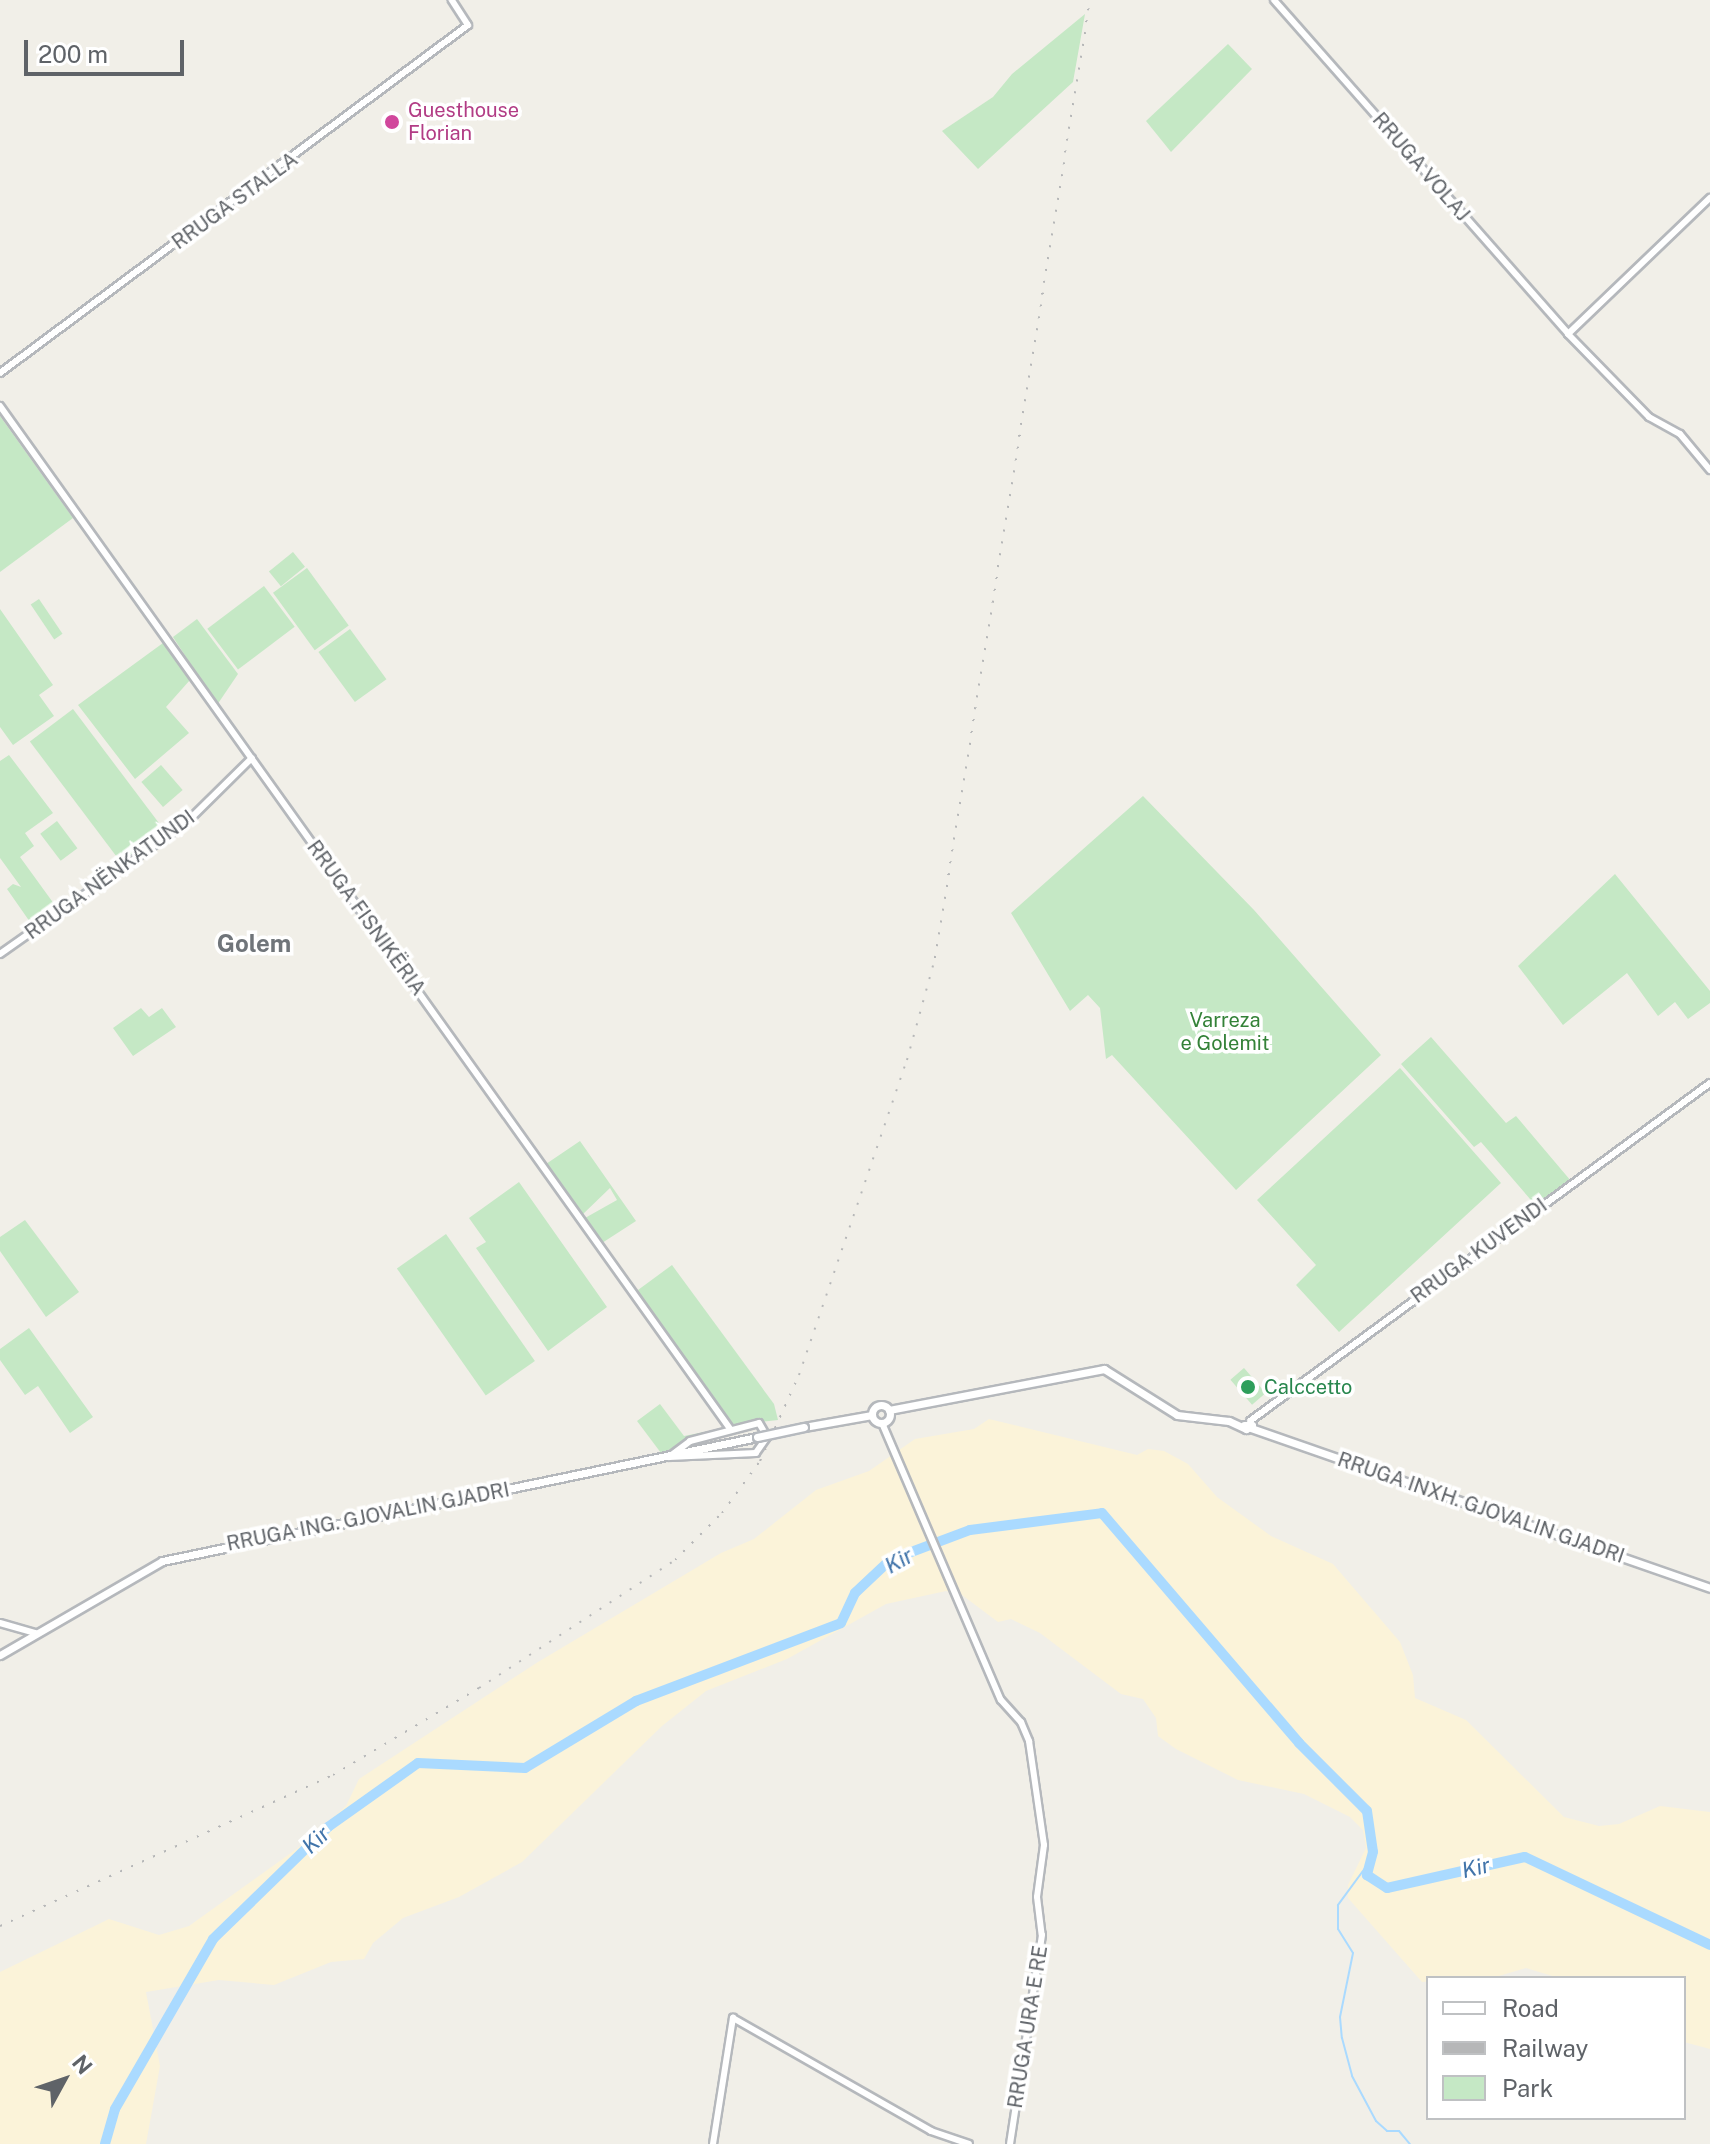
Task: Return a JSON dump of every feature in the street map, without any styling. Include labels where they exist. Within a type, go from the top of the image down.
[{"type":"main road","name":"RRUGA INXH. GJOVALIN GJADRI","points":[[889,1410],[1104,1369],[1169,1412],[1248,1425],[1710,1588]]},
{"type":"main road","points":[[879,1405],[889,1410],[882,1423],[872,1415],[879,1405]]},
{"type":"main road","name":"RRUGA ING. GJOVALIN GJADRI","points":[[0,1655],[162,1561],[872,1415]]},
{"type":"street","name":"RRUGA STALLA","points":[[0,373],[468,25],[452,0]]},
{"type":"street","name":"RRUGA VOLAJ","points":[[1274,0],[1568,334],[1649,417],[1680,434],[1710,470]]},
{"type":"street","points":[[1568,334],[1710,198]]},
{"type":"street","name":"RRUGA FISNIKËRIA","points":[[0,406],[731,1430]]},
{"type":"street","name":"RRUGA NËNKATUNDI","points":[[0,954],[196,815],[252,758]]},
{"type":"street","name":"RRUGA KUVENDI","points":[[1248,1425],[1710,1083]]},
{"type":"street","name":"RRUGA URA E RE","points":[[882,1423],[1001,1700],[1026,1729],[1044,1845],[1037,1897],[1042,1935],[1010,2144]]},
{"type":"street","points":[[763,1424],[767,1437],[756,1453],[669,1457],[690,1441],[731,1430],[763,1424]]},
{"type":"street","points":[[0,1623],[36,1633]]},
{"type":"street","points":[[713,2144],[733,2018],[931,2131],[969,2144]]},
{"type":"green space","points":[[1085,14],[1073,82],[978,169],[942,131],[993,97],[1012,74]]},
{"type":"green space","points":[[1228,44],[1252,69],[1171,152],[1146,121]]},
{"type":"green space","points":[[0,416],[73,518],[0,572]]},
{"type":"green space","points":[[293,552],[305,567],[281,586],[269,572]]},
{"type":"green space","points":[[307,568],[349,625],[315,650],[273,593]]},
{"type":"green space","points":[[264,586],[295,627],[238,669],[207,629]]},
{"type":"green space","points":[[39,599],[62,634],[54,639],[31,605]]},
{"type":"green space","points":[[0,609],[53,685],[39,695],[54,716],[13,745],[0,727]]},
{"type":"green space","points":[[197,619],[238,674],[217,705],[173,637]]},
{"type":"green space","points":[[350,629],[386,679],[355,702],[318,652]]},
{"type":"green space","points":[[163,643],[190,680],[166,707],[189,733],[135,779],[78,705]]},
{"type":"green space","points":[[73,709],[166,832],[123,864],[30,741]]},
{"type":"green space","points":[[9,755],[53,813],[25,833],[34,846],[20,857],[57,908],[30,922],[7,889],[13,884],[21,887],[0,858],[0,761]]},
{"type":"green space","points":[[161,765],[183,790],[163,807],[141,782]]},
{"type":"green space","name":"Varreza e Golemit","points":[[1143,796],[1254,910],[1381,1055],[1236,1190],[1112,1055],[1106,1059],[1100,1008],[1088,995],[1070,1011],[1011,913]]},
{"type":"green space","points":[[57,821],[77,848],[61,861],[40,834]]},
{"type":"green space","points":[[1615,874],[1710,991],[1710,1003],[1688,1019],[1675,1002],[1658,1016],[1627,973],[1563,1025],[1518,966]]},
{"type":"green space","points":[[141,1008],[149,1017],[162,1008],[176,1027],[133,1056],[113,1028]]},
{"type":"green space","points":[[1431,1037],[1506,1123],[1516,1116],[1571,1181],[1536,1206],[1481,1142],[1474,1147],[1401,1064]]},
{"type":"green space","points":[[1400,1068],[1501,1183],[1339,1332],[1296,1285],[1316,1265],[1257,1200]]},
{"type":"green space","points":[[580,1141],[636,1221],[602,1243],[585,1218],[617,1200],[610,1188],[582,1215],[546,1164]]},
{"type":"green space","points":[[519,1182],[607,1307],[548,1351],[476,1248],[486,1242],[469,1218]]},
{"type":"green space","points":[[25,1220],[79,1292],[46,1317],[0,1251],[0,1237]]},
{"type":"green space","points":[[446,1234],[535,1361],[486,1395],[397,1268]]},
{"type":"green space","points":[[672,1265],[774,1404],[778,1420],[732,1425],[640,1298],[638,1290]]},
{"type":"green space","points":[[29,1328],[93,1417],[70,1433],[38,1386],[25,1395],[0,1360],[0,1349]]},
{"type":"green space","name":"Calccetto","points":[[1244,1368],[1266,1393],[1252,1405],[1230,1380]]},
{"type":"green space","points":[[660,1404],[684,1436],[724,1428],[661,1453],[637,1421]]},
{"type":"sand","points":[[989,1419],[1137,1455],[1148,1449],[1164,1451],[1188,1464],[1217,1497],[1271,1536],[1333,1564],[1400,1642],[1413,1675],[1415,1698],[1466,1720],[1564,1817],[1599,1826],[1619,1824],[1660,1806],[1710,1812],[1710,2049],[1686,2043],[1686,1976],[1552,1976],[1526,1968],[1499,1976],[1426,1976],[1426,1982],[1422,1982],[1348,1898],[1348,1885],[1366,1848],[1363,1830],[1350,1817],[1304,1794],[1238,1780],[1176,1749],[1158,1736],[1156,1718],[1143,1699],[1121,1694],[1040,1633],[1011,1619],[998,1622],[962,1595],[946,1591],[886,1604],[787,1659],[706,1691],[662,1726],[522,1862],[459,1897],[403,1918],[373,1943],[364,1959],[331,1962],[274,1985],[219,1980],[146,1992],[160,2066],[146,2144],[0,2144],[0,1972],[109,1919],[159,1935],[189,1926],[302,1845],[346,1806],[359,1779],[538,1662],[721,1553],[754,1539],[816,1490],[869,1471],[915,1439],[974,1429]]},
{"type":"waterway","name":"Kir","points":[[105,2144],[115,2109],[213,1939],[328,1827],[418,1763],[525,1768],[636,1701],[841,1623],[855,1593],[890,1560],[970,1530],[1102,1513],[1299,1743],[1367,1811],[1373,1852],[1367,1875],[1387,1888],[1525,1857],[1710,1945]]},
{"type":"waterway","points":[[1371,1860],[1338,1905],[1338,1929],[1353,1953],[1340,2017],[1342,2038],[1352,2076],[1376,2121],[1387,2131],[1399,2131],[1410,2144]]},
{"type":"railway","points":[[0,1926],[333,1775],[479,1688],[675,1560],[722,1513],[760,1461],[799,1375],[907,1060],[935,958],[1090,0]]},
{"type":"place","name":"Guesthouse Florian","points":[[392,122]]},
{"type":"place","name":"Calccetto","points":[[1248,1387]]},
{"type":"district","name":"Golem","points":[[254,944]]}]
